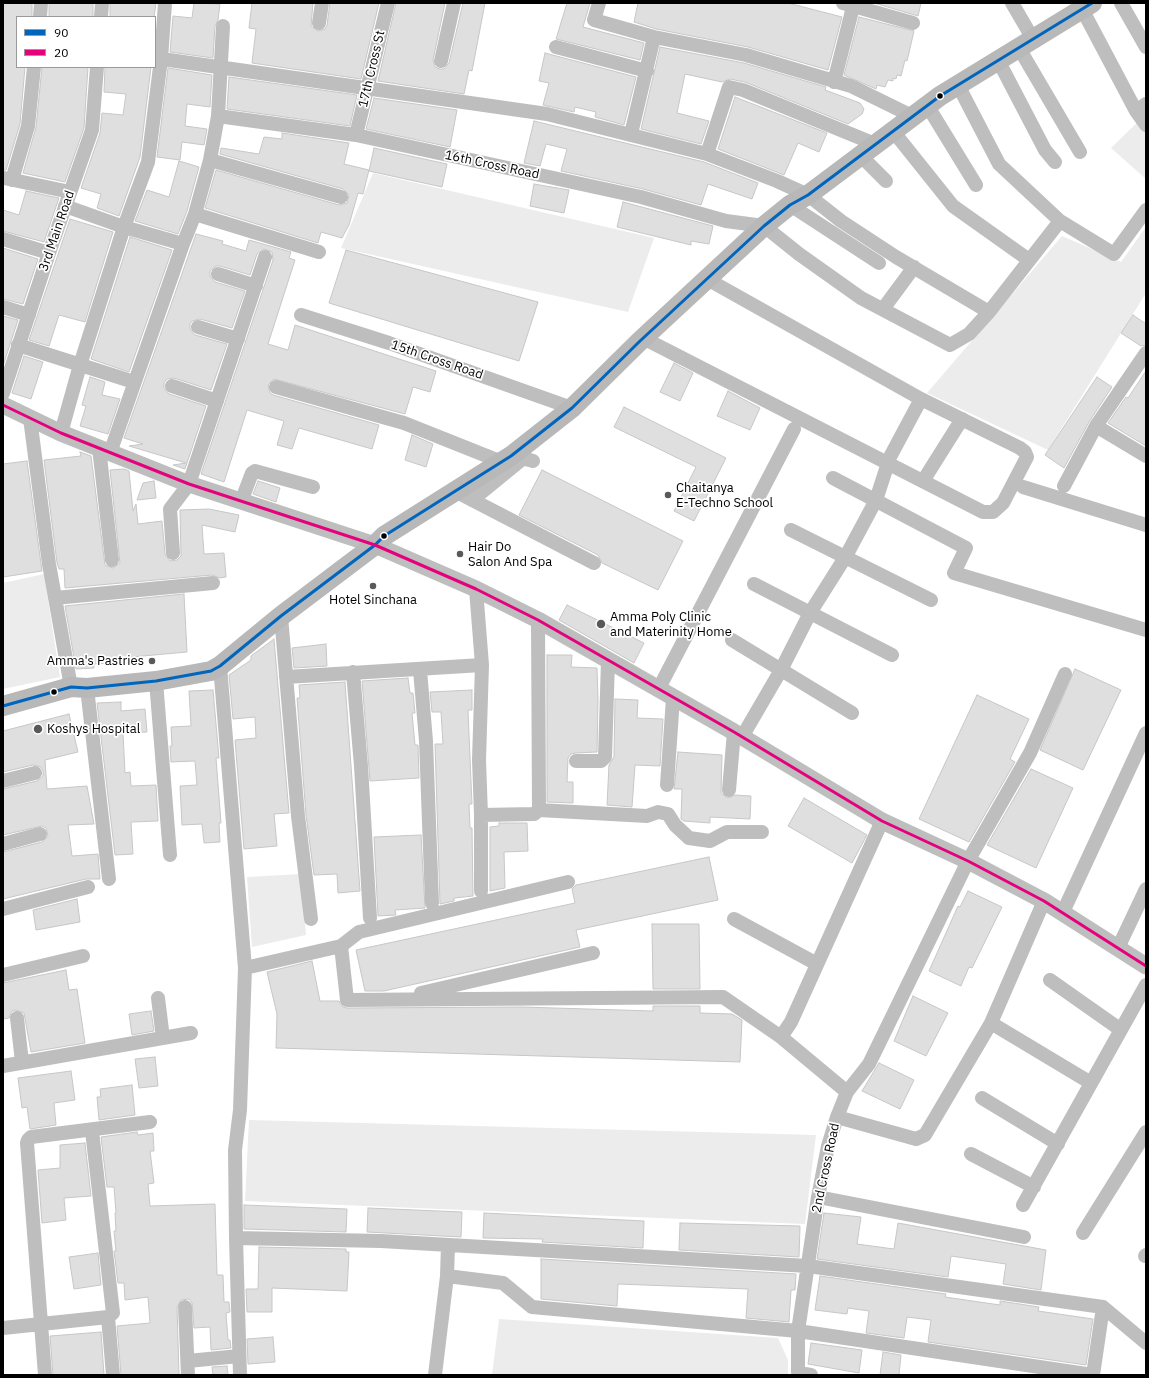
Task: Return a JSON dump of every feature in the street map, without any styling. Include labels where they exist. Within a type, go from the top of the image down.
[{"type":"main road","points":[[3,706],[79,688],[156,681],[211,671],[220,666],[281,616],[375,545],[384,536],[464,496],[502,462],[572,408],[643,338],[764,226],[790,205],[808,195],[919,111],[998,60],[1087,6]]},
{"type":"street","points":[[40,16],[41,3]]},
{"type":"street","points":[[101,16],[102,3]]},
{"type":"street","points":[[61,433],[80,365],[124,227],[148,162],[165,3]]},
{"type":"street","points":[[319,23],[322,3]]},
{"type":"street","name":"17th Cross St","points":[[356,135],[388,3]]},
{"type":"street","points":[[442,61],[454,3]]},
{"type":"street","points":[[599,3],[594,20],[654,37],[746,55],[850,86],[919,111],[976,184]]},
{"type":"street","points":[[1012,3],[1026,43],[1080,152]]},
{"type":"street","points":[[1121,3],[1146,47]]},
{"type":"street","points":[[834,82],[850,4],[914,23]]},
{"type":"street","points":[[1087,6],[1141,107],[1146,125]]},
{"type":"street","points":[[112,560],[105,450],[134,382],[195,214],[210,160],[218,116],[222,68],[223,26]]},
{"type":"street","points":[[631,134],[654,37]]},
{"type":"street","points":[[556,47],[647,71]]},
{"type":"street","points":[[158,59],[547,114],[707,154],[777,181],[808,195],[841,221],[989,312]]},
{"type":"street","points":[[998,60],[1038,138],[1055,162]]},
{"type":"street","points":[[34,68],[28,126],[7,179],[70,192]]},
{"type":"street","name":"3rd Main Road","points":[[3,393],[48,253],[92,130],[97,68]]},
{"type":"street","points":[[958,85],[999,164],[1060,221],[1114,254],[1146,210]]},
{"type":"street","points":[[707,154],[729,87],[743,90],[868,150],[886,181]]},
{"type":"street","name":"16th Cross Road","points":[[218,116],[356,135],[641,197],[726,221],[764,226]]},
{"type":"street","points":[[893,131],[953,206],[1029,260]]},
{"type":"street","points":[[210,160],[341,197]]},
{"type":"street","points":[[790,205],[879,263]]},
{"type":"street","points":[[65,206],[124,227],[183,244]]},
{"type":"street","points":[[195,214],[319,252]]},
{"type":"street","points":[[764,226],[799,254],[861,298],[950,344],[968,334],[989,312],[1060,221]]},
{"type":"street","points":[[3,240],[48,253]]},
{"type":"street","points":[[173,553],[170,509],[189,484],[265,257]]},
{"type":"street","points":[[883,310],[914,267]]},
{"type":"street","points":[[218,274],[256,286]]},
{"type":"street","points":[[643,338],[983,512],[988,514],[993,512],[1003,503],[1027,457],[1025,452],[1016,445],[921,399],[707,279]]},
{"type":"street","points":[[3,307],[29,315]]},
{"type":"street","name":"15th Cross Road","points":[[301,315],[389,343],[572,408]]},
{"type":"street","points":[[198,327],[238,339]]},
{"type":"street","points":[[18,345],[134,382]]},
{"type":"street","points":[[1064,486],[1096,426],[1146,353]]},
{"type":"street","points":[[172,386],[217,400]]},
{"type":"street","points":[[276,387],[404,423],[502,462]]},
{"type":"street","points":[[729,790],[738,734],[781,670],[810,613],[846,556],[876,500],[886,475],[888,463],[900,437],[921,399]]},
{"type":"street","points":[[3,405],[61,433],[189,484],[375,545],[476,589],[538,620],[658,690],[738,734],[882,821],[968,861],[1044,901],[1146,966]]},
{"type":"street","points":[[30,418],[55,598],[79,688],[109,879]]},
{"type":"street","points":[[923,482],[962,418]]},
{"type":"street","points":[[1096,426],[1146,456]]},
{"type":"street","points":[[658,690],[794,429]]},
{"type":"street","points":[[464,496],[521,460],[526,459],[533,461]]},
{"type":"street","points":[[241,502],[252,473],[255,471],[313,487]]},
{"type":"street","points":[[833,478],[966,548],[954,573],[1146,630]]},
{"type":"street","points":[[1023,487],[1146,525]]},
{"type":"street","points":[[464,496],[594,563]]},
{"type":"street","points":[[791,530],[846,556],[931,600]]},
{"type":"street","points":[[55,598],[212,582]]},
{"type":"street","points":[[754,584],[892,655]]},
{"type":"street","points":[[476,589],[482,665],[479,760],[481,891]]},
{"type":"street","points":[[281,616],[298,816],[311,919]]},
{"type":"street","points":[[538,620],[539,810]]},
{"type":"street","points":[[732,640],[852,713]]},
{"type":"street","points":[[576,761],[601,761],[605,757],[608,661]]},
{"type":"street","points":[[286,677],[353,672],[420,670],[482,665]]},
{"type":"street","points":[[220,666],[245,968],[240,1110],[235,1150],[240,1375]]},
{"type":"street","points":[[420,670],[426,741],[432,903]]},
{"type":"street","points":[[353,672],[361,766],[370,918]]},
{"type":"street","name":"2nd Cross Road","points":[[811,1375],[798,1374],[798,1330],[818,1197],[828,1146],[837,1117],[847,1092],[870,1064],[968,861],[1030,753],[1065,674]]},
{"type":"street","points":[[156,681],[170,855]]},
{"type":"street","points":[[667,785],[673,698]]},
{"type":"street","points":[[1063,912],[1146,733]]},
{"type":"street","points":[[3,781],[34,773]]},
{"type":"street","points":[[481,814],[534,814],[539,810],[647,816],[658,812],[668,814],[675,825],[689,838],[710,842],[728,832],[762,832]]},
{"type":"street","points":[[781,1037],[791,1022],[882,821]]},
{"type":"street","points":[[3,844],[40,834]]},
{"type":"street","points":[[245,968],[341,946],[359,932],[568,882]]},
{"type":"street","points":[[3,909],[88,888]]},
{"type":"street","points":[[1118,948],[1146,889]]},
{"type":"street","points":[[837,1117],[910,1137],[921,1138],[928,1132],[991,1023],[1044,901]]},
{"type":"street","points":[[734,918],[817,964]]},
{"type":"street","points":[[341,946],[347,1000],[723,997],[781,1037],[847,1092]]},
{"type":"street","points":[[395,1000],[593,953]]},
{"type":"street","points":[[3,975],[83,956]]},
{"type":"street","points":[[1050,980],[1121,1030]]},
{"type":"street","points":[[1023,1205],[1146,985]]},
{"type":"street","points":[[158,998],[163,1038]]},
{"type":"street","points":[[17,1018],[22,1062]]},
{"type":"street","points":[[991,1023],[1091,1083]]},
{"type":"street","points":[[3,1066],[191,1033]]},
{"type":"street","points":[[982,1098],[1058,1144]]},
{"type":"street","points":[[45,1375],[27,1143],[31,1137],[92,1131],[150,1122]]},
{"type":"street","points":[[3,1328],[108,1316],[113,1312],[114,1309],[92,1131]]},
{"type":"street","points":[[1083,1234],[1141,1150],[1146,1132]]},
{"type":"street","points":[[971,1154],[1034,1187]]},
{"type":"street","points":[[818,1197],[1024,1237]]},
{"type":"street","points":[[236,1238],[381,1241],[808,1266],[1103,1307],[1146,1342]]},
{"type":"street","points":[[435,1375],[448,1246]]},
{"type":"street","points":[[446,1276],[503,1283],[532,1307],[798,1330],[1093,1375],[1103,1307]]},
{"type":"street","points":[[185,1307],[188,1375]]},
{"type":"street","points":[[108,1316],[113,1375]]},
{"type":"street","points":[[188,1361],[239,1356]]},
{"type":"shaded area","points":[[1146,114],[1146,179],[1111,148]]},
{"type":"shaded area","points":[[373,173],[654,238],[628,312],[341,248]]},
{"type":"shaded area","points":[[1146,227],[1146,293],[1048,450],[927,393],[1062,236],[1121,262]]},
{"type":"shaded area","points":[[44,574],[60,677],[3,689],[3,583]]},
{"type":"shaded area","points":[[301,874],[306,935],[252,947],[247,877]]},
{"type":"shaded area","points":[[249,1120],[816,1135],[805,1224],[245,1201]]},
{"type":"shaded area","points":[[499,1319],[778,1338],[788,1360],[788,1375],[492,1375]]},
{"type":"building","points":[[3,3],[32,3],[32,16],[16,16],[16,68],[25,68],[20,124],[6,170],[3,170]]},
{"type":"building","points":[[49,3],[93,3],[93,16],[49,16]]},
{"type":"building","points":[[110,3],[156,3],[154,16],[110,16]]},
{"type":"building","points":[[194,3],[220,4],[218,20],[215,26],[213,58],[170,52],[173,16],[192,18]]},
{"type":"building","points":[[252,3],[313,3],[311,26],[318,31],[325,29],[327,25],[330,3],[379,3],[361,79],[252,63],[256,29],[249,28]]},
{"type":"building","points":[[396,3],[445,3],[433,60],[435,67],[444,69],[449,63],[463,3],[485,3],[472,71],[469,70],[464,94],[378,81]]},
{"type":"building","points":[[567,3],[590,3],[583,27],[644,43],[640,60],[556,39]]},
{"type":"building","points":[[638,3],[788,3],[842,17],[828,70],[748,47],[656,29],[634,22]]},
{"type":"building","points":[[874,3],[921,3],[918,16]]},
{"type":"building","points":[[859,17],[914,31],[907,61],[905,60],[901,76],[897,75],[896,79],[893,78],[893,81],[888,80],[885,87],[877,85],[876,89],[844,75]]},
{"type":"building","points":[[660,47],[744,63],[826,87],[825,90],[860,103],[864,109],[862,114],[848,124],[745,82],[730,79],[722,82],[685,74],[677,113],[709,121],[701,144],[641,129]]},
{"type":"building","points":[[545,53],[636,77],[624,125],[595,117],[596,112],[575,107],[574,112],[543,105],[549,83],[539,81]]},
{"type":"building","points":[[42,68],[88,68],[84,128],[65,182],[23,173],[36,127]]},
{"type":"building","points":[[105,68],[151,68],[140,157],[119,216],[97,208],[101,194],[81,188],[100,133],[102,113],[123,115],[126,94],[104,92]]},
{"type":"building","points":[[168,68],[212,75],[210,107],[187,104],[185,126],[207,129],[204,145],[182,142],[180,160],[157,157]]},
{"type":"building","points":[[229,77],[357,95],[350,126],[227,109]]},
{"type":"building","points":[[735,97],[827,133],[819,152],[798,143],[784,175],[718,149]]},
{"type":"building","points":[[374,98],[457,110],[450,147],[366,129]]},
{"type":"building","points":[[534,121],[704,162],[758,183],[752,199],[708,184],[701,205],[643,189],[561,171],[567,149],[546,144],[540,166],[524,163]]},
{"type":"building","points":[[282,133],[349,143],[344,164],[369,170],[363,194],[358,193],[349,225],[342,238],[321,232],[318,243],[205,208],[216,170],[339,205],[347,203],[349,195],[343,189],[220,154],[221,148],[259,154],[264,137],[282,139]]},
{"type":"building","points":[[374,148],[447,164],[442,187],[369,171]]},
{"type":"building","points":[[179,161],[199,167],[187,211],[178,234],[135,221],[147,190],[169,197]]},
{"type":"building","points":[[534,184],[569,190],[564,213],[530,206]]},
{"type":"building","points":[[26,191],[59,198],[44,242],[3,231],[3,210],[19,215]]},
{"type":"building","points":[[623,202],[713,226],[709,244],[691,241],[691,245],[617,227]]},
{"type":"building","points":[[70,219],[113,232],[85,322],[59,315],[49,346],[29,340]]},
{"type":"building","points":[[196,234],[223,241],[222,244],[246,251],[249,240],[291,252],[289,258],[295,260],[268,344],[288,350],[295,325],[436,371],[430,392],[413,387],[405,414],[274,379],[268,385],[270,393],[273,395],[379,425],[372,449],[299,428],[292,449],[277,445],[284,421],[247,410],[224,482],[201,474],[273,260],[272,252],[264,249],[257,254],[250,275],[220,266],[216,266],[210,271],[210,276],[215,282],[245,291],[232,328],[200,319],[192,321],[190,324],[190,329],[195,335],[227,344],[211,390],[174,378],[167,379],[164,383],[164,388],[169,394],[206,406],[185,469],[173,465],[186,463],[129,446],[143,444],[124,438]]},
{"type":"building","points":[[130,237],[172,250],[129,372],[91,359]]},
{"type":"building","points":[[3,248],[38,259],[23,304],[3,299]]},
{"type":"building","points":[[346,250],[538,302],[519,361],[329,303]]},
{"type":"building","points":[[1133,315],[1146,324],[1146,345],[1141,346],[1121,333]]},
{"type":"building","points":[[3,316],[18,320],[3,366]]},
{"type":"building","points":[[24,356],[43,362],[31,399],[12,393]]},
{"type":"building","points":[[674,363],[693,373],[680,401],[660,392]]},
{"type":"building","points":[[1146,371],[1146,446],[1108,423],[1126,397],[1128,398]]},
{"type":"building","points":[[90,377],[105,382],[102,395],[120,399],[108,434],[80,426],[86,406],[82,405]]},
{"type":"building","points":[[1097,377],[1112,387],[1089,422],[1064,468],[1045,455]]},
{"type":"building","points":[[728,391],[760,408],[750,430],[717,416]]},
{"type":"building","points":[[624,407],[726,458],[694,521],[674,511],[696,467],[614,427]]},
{"type":"building","points":[[412,435],[433,444],[426,467],[405,460]]},
{"type":"building","points":[[80,452],[91,456],[105,565],[113,568],[120,563],[110,470],[124,469],[129,471],[133,511],[136,504],[138,524],[162,521],[165,554],[170,561],[177,560],[181,556],[180,510],[209,509],[239,515],[235,532],[202,525],[204,554],[224,553],[226,577],[220,578],[212,575],[65,588],[64,569],[59,569],[57,563],[44,460],[81,456]]},
{"type":"building","points":[[27,461],[42,571],[3,577],[3,464]]},
{"type":"building","points":[[542,470],[683,541],[658,590],[602,563],[598,555],[519,515]]},
{"type":"building","points":[[154,481],[156,498],[137,500],[143,483]]},
{"type":"building","points":[[258,481],[280,488],[276,502],[253,494]]},
{"type":"building","points":[[184,594],[187,652],[121,658],[121,662],[94,664],[94,668],[76,669],[65,606]]},
{"type":"building","points":[[567,605],[644,643],[634,663],[559,620]]},
{"type":"building","points":[[274,639],[289,813],[274,814],[277,846],[244,849],[235,740],[256,738],[255,717],[233,719],[229,675],[251,660],[251,656]]},
{"type":"building","points":[[326,644],[327,666],[294,668],[292,648]]},
{"type":"building","points":[[547,655],[572,655],[571,667],[597,668],[597,752],[571,754],[568,758],[567,782],[573,782],[573,803],[547,802]]},
{"type":"building","points":[[1075,669],[1121,690],[1083,770],[1040,750]]},
{"type":"building","points":[[408,678],[410,693],[413,693],[415,713],[412,713],[415,745],[418,745],[419,778],[370,781],[362,681]]},
{"type":"building","points":[[345,682],[360,891],[338,893],[337,874],[314,875],[306,815],[297,698],[300,698],[299,685]]},
{"type":"building","points":[[213,690],[219,758],[216,758],[221,823],[219,823],[220,842],[204,843],[202,824],[182,825],[180,786],[197,785],[195,761],[171,762],[171,727],[191,726],[189,691]]},
{"type":"building","points":[[472,690],[472,710],[468,710],[472,804],[469,804],[470,828],[472,828],[473,896],[454,898],[454,901],[440,904],[435,744],[443,744],[441,712],[432,712],[430,692]]},
{"type":"building","points":[[977,695],[1029,719],[1010,759],[1015,762],[969,842],[919,819]]},
{"type":"building","points":[[615,699],[638,700],[637,718],[663,719],[660,766],[635,765],[632,807],[607,805],[609,765],[614,757]]},
{"type":"building","points":[[121,702],[121,711],[145,709],[147,732],[123,733],[125,773],[130,772],[131,786],[156,785],[158,821],[131,822],[133,854],[115,855],[97,703]]},
{"type":"building","points":[[69,714],[78,752],[45,760],[47,789],[87,786],[94,824],[68,825],[72,856],[98,854],[100,879],[86,879],[3,899],[3,852],[42,842],[48,836],[46,828],[42,826],[3,835],[3,789],[37,781],[43,776],[43,771],[41,767],[33,765],[3,772],[3,731]]},
{"type":"building","points":[[678,752],[722,755],[721,793],[728,798],[735,795],[751,796],[750,819],[710,817],[710,823],[684,821],[681,819],[682,789],[674,789]]},
{"type":"building","points":[[1031,769],[1073,788],[1036,868],[987,845]]},
{"type":"building","points":[[804,798],[867,835],[852,863],[788,826]]},
{"type":"building","points":[[499,823],[527,823],[528,851],[504,852],[505,888],[490,891],[490,827],[499,826]]},
{"type":"building","points":[[421,835],[425,908],[395,910],[396,915],[378,916],[374,837]]},
{"type":"building","points":[[709,857],[718,900],[576,930],[580,947],[384,991],[365,991],[356,950],[575,903],[572,889],[576,885]]},
{"type":"building","points":[[968,891],[1002,907],[972,968],[969,967],[961,986],[929,971],[958,906],[960,907]]},
{"type":"building","points":[[77,899],[80,922],[36,930],[33,910]]},
{"type":"building","points":[[652,924],[699,924],[700,989],[653,989]]},
{"type":"building","points":[[312,961],[320,1001],[339,1001],[343,1007],[347,1008],[522,1007],[653,1011],[653,1006],[700,1006],[700,1013],[732,1014],[742,1020],[740,1062],[276,1048],[277,1014],[267,972]]},
{"type":"building","points":[[66,970],[69,990],[77,989],[85,1043],[31,1052],[24,1013],[16,1010],[12,1011],[9,1018],[3,1019],[3,983]]},
{"type":"building","points":[[913,996],[948,1013],[926,1056],[894,1041]]},
{"type":"building","points":[[151,1011],[154,1031],[132,1035],[129,1014]]},
{"type":"building","points":[[155,1057],[158,1086],[139,1088],[135,1059]]},
{"type":"building","points":[[879,1063],[914,1080],[900,1109],[862,1091]]},
{"type":"building","points":[[71,1071],[75,1100],[54,1103],[56,1125],[30,1129],[27,1107],[22,1108],[18,1078]]},
{"type":"building","points":[[132,1085],[135,1115],[99,1120],[97,1097],[101,1097],[100,1089]]},
{"type":"building","points":[[137,1132],[138,1135],[153,1133],[154,1151],[150,1151],[154,1183],[148,1184],[150,1206],[215,1204],[217,1275],[223,1275],[224,1302],[229,1302],[230,1312],[226,1313],[228,1340],[230,1340],[231,1348],[211,1350],[210,1327],[194,1328],[192,1303],[189,1299],[181,1300],[177,1307],[179,1375],[121,1375],[117,1326],[150,1323],[148,1297],[125,1300],[124,1283],[118,1283],[114,1251],[116,1251],[114,1231],[116,1231],[116,1213],[114,1187],[107,1187],[101,1137]]},
{"type":"building","points":[[85,1143],[91,1196],[64,1198],[66,1220],[42,1223],[38,1170],[60,1168],[60,1145]]},
{"type":"building","points":[[244,1205],[347,1209],[346,1232],[244,1229]]},
{"type":"building","points":[[368,1208],[462,1212],[461,1237],[367,1232]]},
{"type":"building","points":[[484,1213],[644,1221],[643,1248],[542,1242],[543,1239],[483,1238]]},
{"type":"building","points":[[824,1213],[861,1217],[857,1244],[894,1249],[898,1223],[1046,1250],[1041,1290],[1003,1284],[1006,1264],[951,1256],[948,1277],[817,1259]]},
{"type":"building","points":[[680,1223],[800,1226],[799,1257],[679,1250]]},
{"type":"building","points":[[259,1247],[346,1249],[346,1252],[349,1252],[347,1291],[272,1288],[272,1312],[247,1312],[246,1289],[258,1289]]},
{"type":"building","points":[[98,1253],[101,1285],[74,1289],[69,1257]]},
{"type":"building","points":[[541,1259],[796,1274],[795,1290],[791,1290],[789,1322],[746,1318],[748,1289],[618,1284],[617,1306],[541,1299]]},
{"type":"building","points":[[820,1276],[946,1294],[945,1297],[1000,1305],[1000,1301],[1039,1307],[1038,1311],[1093,1319],[1086,1365],[928,1342],[931,1320],[907,1317],[904,1338],[866,1333],[869,1311],[848,1308],[847,1314],[815,1310]]},
{"type":"building","points":[[101,1332],[104,1375],[53,1375],[50,1336]]},
{"type":"building","points":[[273,1337],[275,1362],[248,1364],[247,1339]]},
{"type":"building","points":[[811,1343],[862,1350],[859,1373],[808,1364]]},
{"type":"building","points":[[883,1352],[901,1355],[899,1375],[880,1375]]},
{"type":"building","points":[[227,1366],[228,1375],[213,1375],[212,1367]]},
{"type":"transit line","name":"90","points":[[3,706],[71,687],[87,688],[156,681],[211,671],[220,666],[281,616],[375,545],[384,536],[511,456],[572,408],[640,341],[764,226],[790,205],[808,195],[940,96],[1092,3]]},
{"type":"transit line","name":"20","points":[[3,405],[61,433],[189,484],[375,545],[476,589],[538,620],[734,732],[882,821],[968,861],[1044,901],[1146,966]]},
{"type":"place","name":"Chaitanya E-Techno School","points":[[668,495]]},
{"type":"place","name":"Hair Do Salon And Spa","points":[[460,554]]},
{"type":"place","name":"Hotel Sinchana","points":[[373,586]]},
{"type":"place","name":"Amma Poly Clinic and Materinity Home","points":[[601,624]]},
{"type":"place","name":"Amma's Pastries","points":[[152,661]]},
{"type":"place","name":"Koshys Hospital","points":[[38,729]]}]
